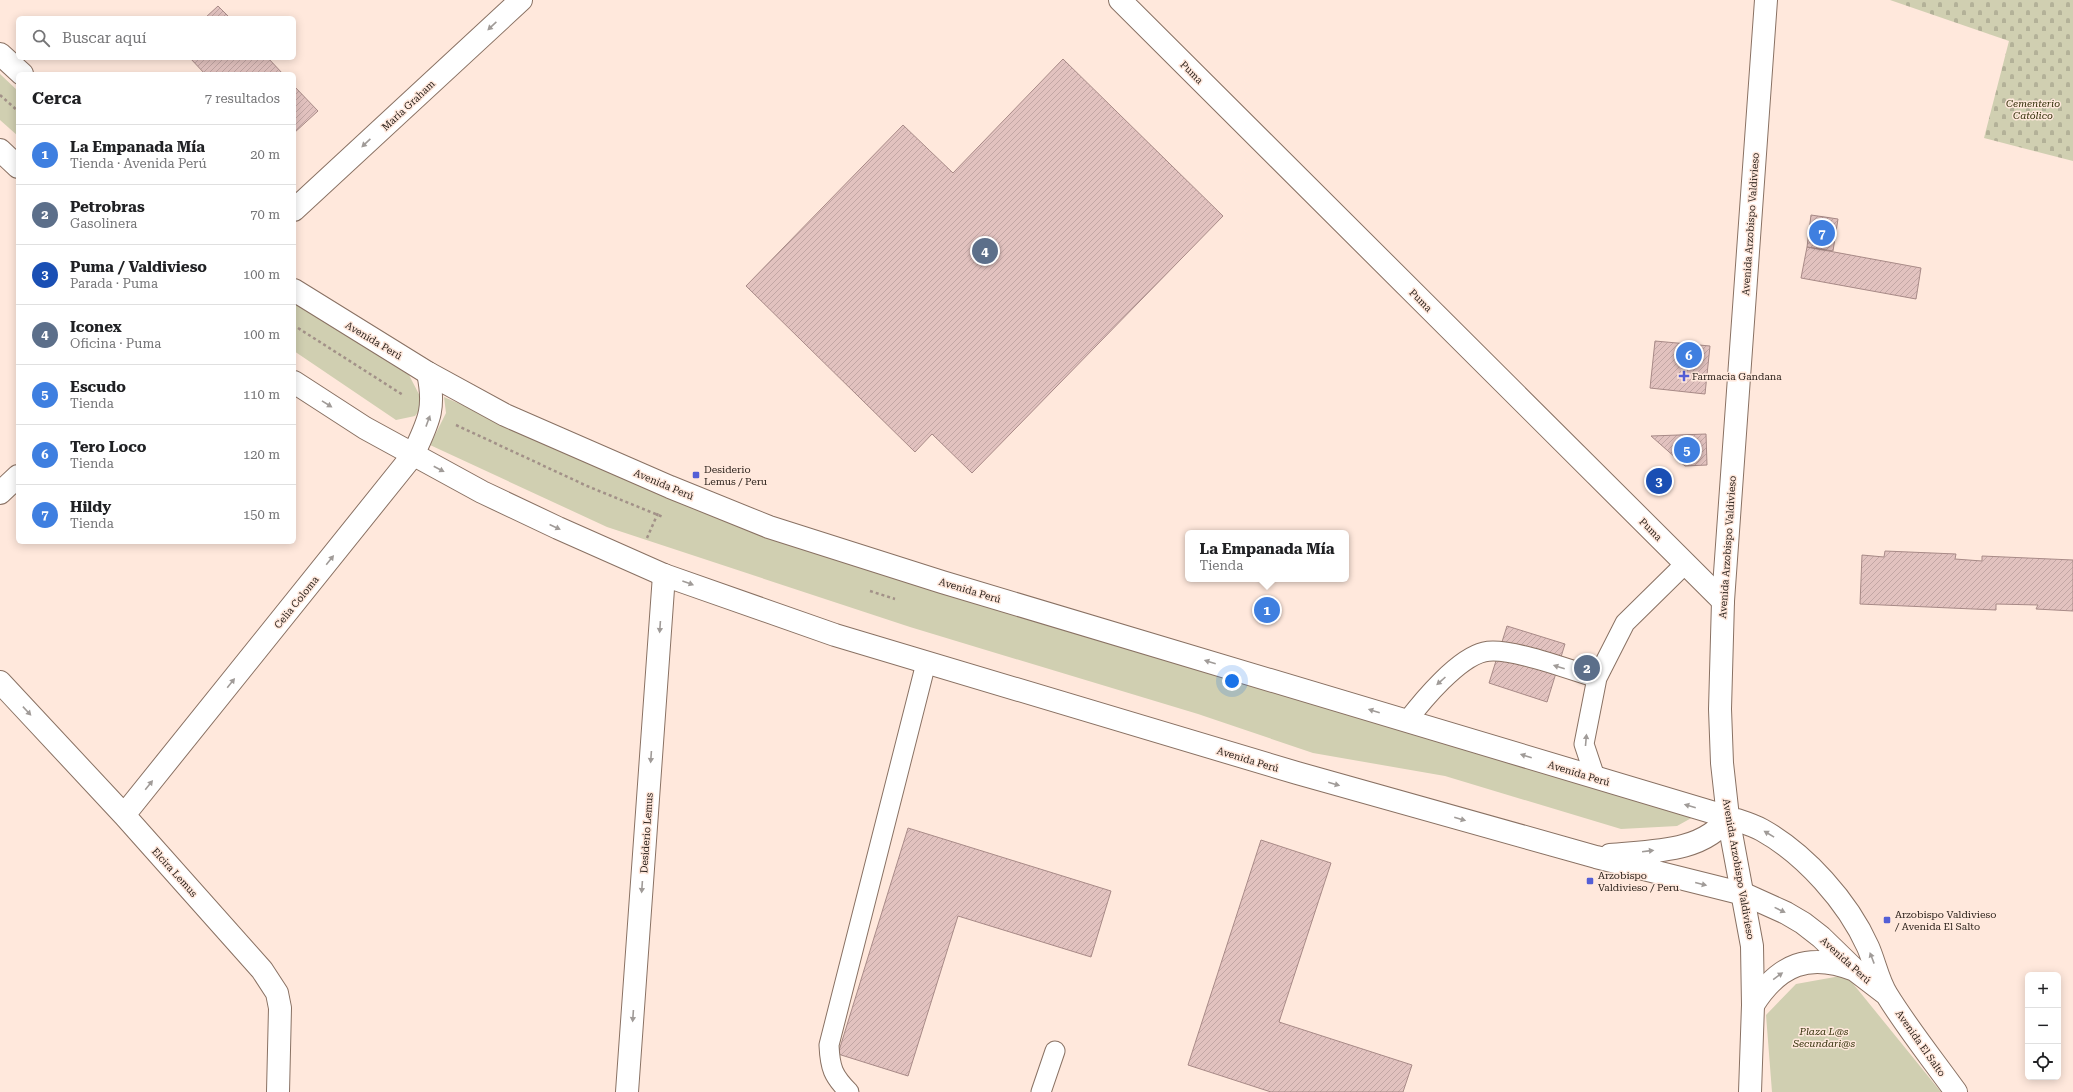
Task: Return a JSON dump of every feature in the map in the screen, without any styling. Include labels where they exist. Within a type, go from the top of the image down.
[{"type":"main road","name":"María Graham","points":[[296,208],[521,0]]},
{"type":"main road","name":"Puma","points":[[1120,0],[1685,564],[1723,600]]},
{"type":"main road","name":"Avenida Arzobispo Valdivieso","points":[[1750,1092],[1753,1005],[1752,946],[1744,894],[1728,817],[1722,763],[1720,708],[1723,600],[1766,0]]},
{"type":"main road","points":[[0,54],[20,72]]},
{"type":"main road","points":[[0,150],[16,164]]},
{"type":"main road","name":"Avenida Perú","points":[[296,291],[428,373],[505,415],[670,487],[769,527],[834,548],[1728,817],[1761,830],[1780,841],[1800,857],[1829,887],[1853,920],[1868,947],[1886,994]]},
{"type":"main road","name":"Celia Coloma","points":[[124,815],[413,455],[431,413],[432,393],[428,373]]},
{"type":"main road","name":"Avenida Perú","points":[[296,383],[365,428],[482,492],[664,575],[835,635],[1297,773],[1596,857],[1744,894],[1780,910],[1803,923],[1821,937],[1856,971],[1886,994]]},
{"type":"main road","points":[[0,493],[16,478]]},
{"type":"main road","name":"Desiderio Lemus","points":[[627,1092],[664,575]]},
{"type":"main road","name":"Elcira Lemus","points":[[0,682],[124,815],[262,970],[277,993],[280,1026],[278,1092]]},
{"type":"main road","points":[[1596,857],[1687,845],[1708,836],[1723,824],[1728,817]]},
{"type":"main road","points":[[1753,1005],[1764,988],[1778,974],[1797,965],[1817,961],[1837,963],[1856,971]]},
{"type":"main road","name":"Avenida El Salto","points":[[1886,994],[1956,1092]]},
{"type":"lane","points":[[1595,777],[1584,744],[1597,678],[1625,623],[1685,564]]},
{"type":"lane","points":[[1407,721],[1427,694],[1459,666],[1483,652],[1504,650],[1597,678]]},
{"type":"lane","points":[[849,1092],[837,1079],[830,1063],[829,1045],[926,663]]},
{"type":"lane","points":[[1041,1092],[1055,1051]]},
{"type":"path","points":[[0,95],[16,109]]},
{"type":"path","points":[[636,563],[670,487]]},
{"type":"green space","name":"Cementerio Católico","points":[[1890,0],[2073,0],[2073,161],[1984,138],[2009,41]]},
{"type":"green space","points":[[0,74],[16,89],[16,134],[0,120]]},
{"type":"green space","points":[[296,304],[409,375],[424,404],[415,416],[396,420],[296,352]]},
{"type":"green space","points":[[444,397],[627,477],[1695,816],[1677,826],[1621,829],[1445,776],[1313,753],[1198,714],[910,627],[607,527],[430,445],[446,413]]},
{"type":"green space","name":"Plaza L@s Secundari@s","points":[[1846,975],[1941,1092],[1772,1092],[1766,1015],[1796,984]]},
{"type":"building","points":[[218,6],[228,16],[207,16]]},
{"type":"building","points":[[1063,59],[1223,216],[972,473],[932,434],[915,452],[746,286],[903,125],[953,173]]},
{"type":"building","points":[[192,60],[270,60],[281,72],[203,72]]},
{"type":"building","points":[[296,88],[318,111],[296,131]]},
{"type":"building","points":[[1811,215],[1838,219],[1833,251],[1807,247]]},
{"type":"building","points":[[1807,247],[1921,268],[1916,299],[1801,278]]},
{"type":"building","points":[[1655,341],[1710,346],[1705,394],[1650,388]]},
{"type":"building","points":[[1706,434],[1707,465],[1685,466],[1651,436]]},
{"type":"building","points":[[1885,551],[1956,554],[1955,559],[1982,561],[1982,556],[2073,560],[2073,611],[2036,609],[2038,605],[1996,604],[1996,610],[1860,604],[1862,555],[1884,557]]},
{"type":"building","points":[[1507,626],[1565,644],[1547,702],[1489,683]]},
{"type":"building","points":[[908,828],[1111,891],[1091,957],[958,916],[908,1076],[838,1054]]},
{"type":"building","points":[[1261,840],[1331,863],[1279,1022],[1412,1065],[1403,1092],[1271,1092],[1188,1065]]},
{"type":"place","name":"Hildy","points":[[1822,233]]},
{"type":"place","name":"Iconex","points":[[985,251]]},
{"type":"place","name":"Tero Loco","points":[[1689,355]]},
{"type":"place","name":"Farmacia Gandana","points":[[1684,376]]},
{"type":"place","name":"Escudo","points":[[1687,450]]},
{"type":"place","name":"Desiderio Lemus / Peru","points":[[696,475]]},
{"type":"place","name":"Puma / Valdivieso","points":[[1659,481]]},
{"type":"place","name":"La Empanada Mía","points":[[1267,610]]},
{"type":"place","name":"Petrobras","points":[[1587,668]]},
{"type":"place","name":"Arzobispo Valdivieso / Peru","points":[[1590,881]]},
{"type":"place","name":"Arzobispo Valdivieso / Avenida El Salto","points":[[1887,920]]}]
